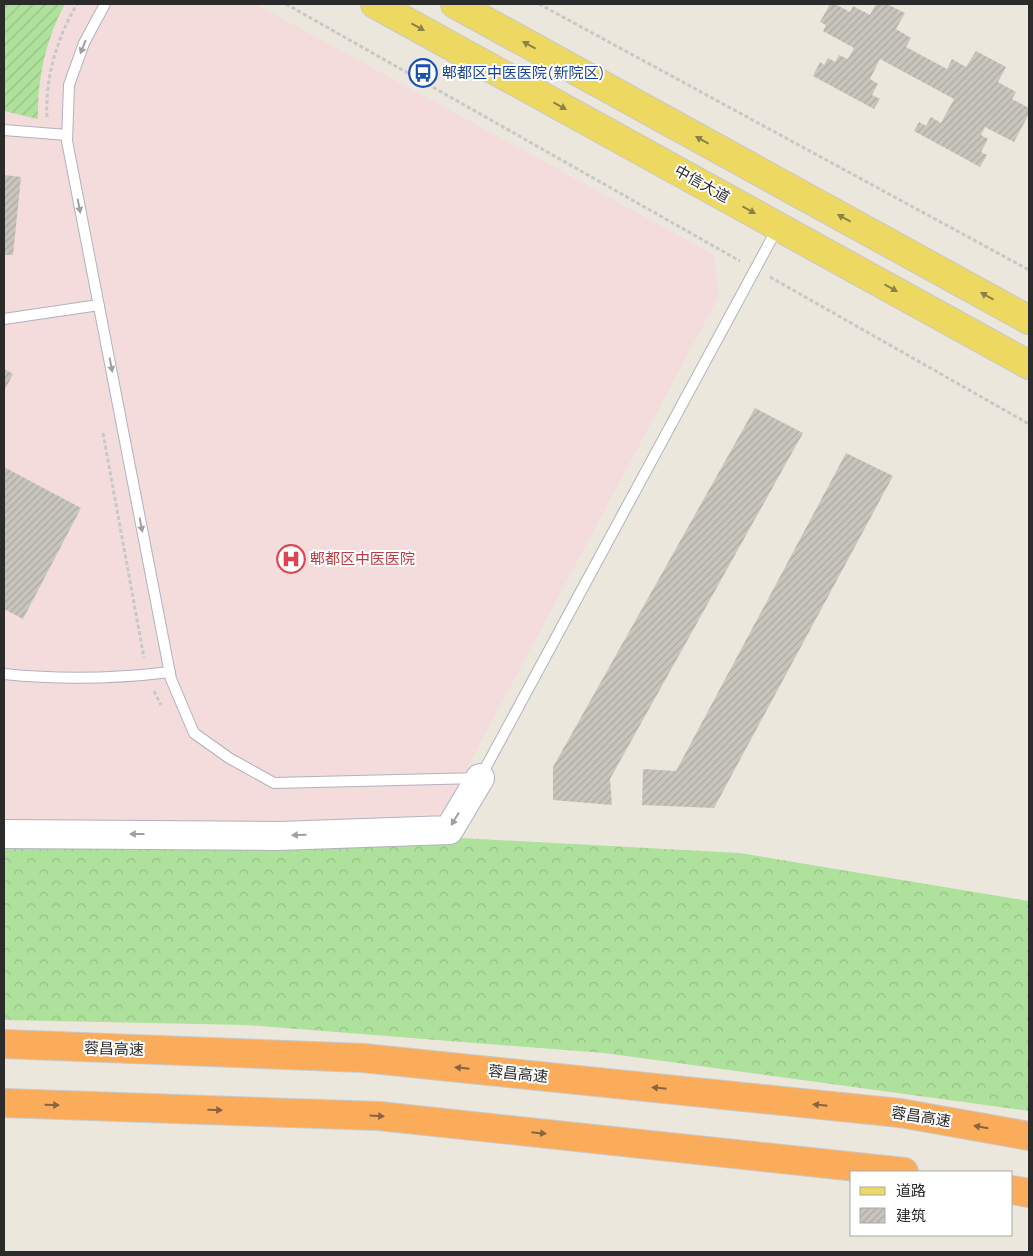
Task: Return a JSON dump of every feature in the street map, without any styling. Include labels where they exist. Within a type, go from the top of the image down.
[{"type":"highway","name":"蓉昌高速","points":[[4,1044],[363,1058],[900,1113],[1029,1136]]},
{"type":"highway","points":[[4,1103],[379,1116],[895,1171]]},
{"type":"highway","points":[[1013,1190],[1029,1193]]},
{"type":"main road","name":"中信大道","points":[[376,4],[1029,364]]},
{"type":"main road","points":[[454,4],[1029,320]]},
{"type":"street","points":[[4,834],[278,836],[448,830],[480,778]]},
{"type":"lane","points":[[105,4],[84,43],[69,85],[67,135],[170,672],[194,733],[229,758],[274,783],[480,778],[779,226]]},
{"type":"lane","points":[[4,130],[67,135]]},
{"type":"lane","points":[[4,318],[99,305]]},
{"type":"lane","points":[[4,674],[60,680],[131,677],[170,672]]},
{"type":"path","points":[[286,4],[1029,424]]},
{"type":"path","points":[[538,4],[1029,270]]},
{"type":"shaded area","name":"郫都区中医医院","points":[[4,4],[256,4],[714,255],[719,296],[437,824],[4,822]]},
{"type":"green space","points":[[4,4],[65,4],[58,17],[44,60],[39,89],[38,119],[4,111]]},
{"type":"green space","points":[[4,828],[311,830],[740,853],[1029,901],[1029,1111],[604,1053],[247,1025],[4,1020]]},
{"type":"building","points":[[830,4],[835,4],[850,12],[853,6],[870,15],[876,4],[887,4],[905,13],[896,29],[911,38],[906,47],[947,69],[952,59],[966,67],[976,51],[1006,67],[998,82],[1016,92],[1012,99],[1029,108],[1029,114],[1014,142],[985,127],[981,135],[988,139],[981,152],[987,155],[980,167],[914,131],[919,122],[926,126],[931,117],[941,123],[954,99],[880,59],[870,79],[878,84],[872,95],[880,99],[874,109],[813,76],[820,62],[824,65],[828,58],[835,62],[839,55],[848,59],[854,48],[823,31],[826,25],[820,22]]},
{"type":"building","points":[[4,175],[21,177],[13,255],[4,255]]},
{"type":"building","points":[[4,369],[13,374],[4,391]]},
{"type":"building","points":[[755,408],[803,433],[610,779],[612,805],[553,800],[553,767]]},
{"type":"building","points":[[846,453],[893,476],[714,808],[642,805],[643,769],[676,771]]},
{"type":"building","points":[[4,467],[81,508],[23,619],[4,609]]},
{"type":"place","name":"郫都区中医医院(新院区)","points":[[423,73]]},
{"type":"place","name":"郫都区中医医院","points":[[291,559]]}]
